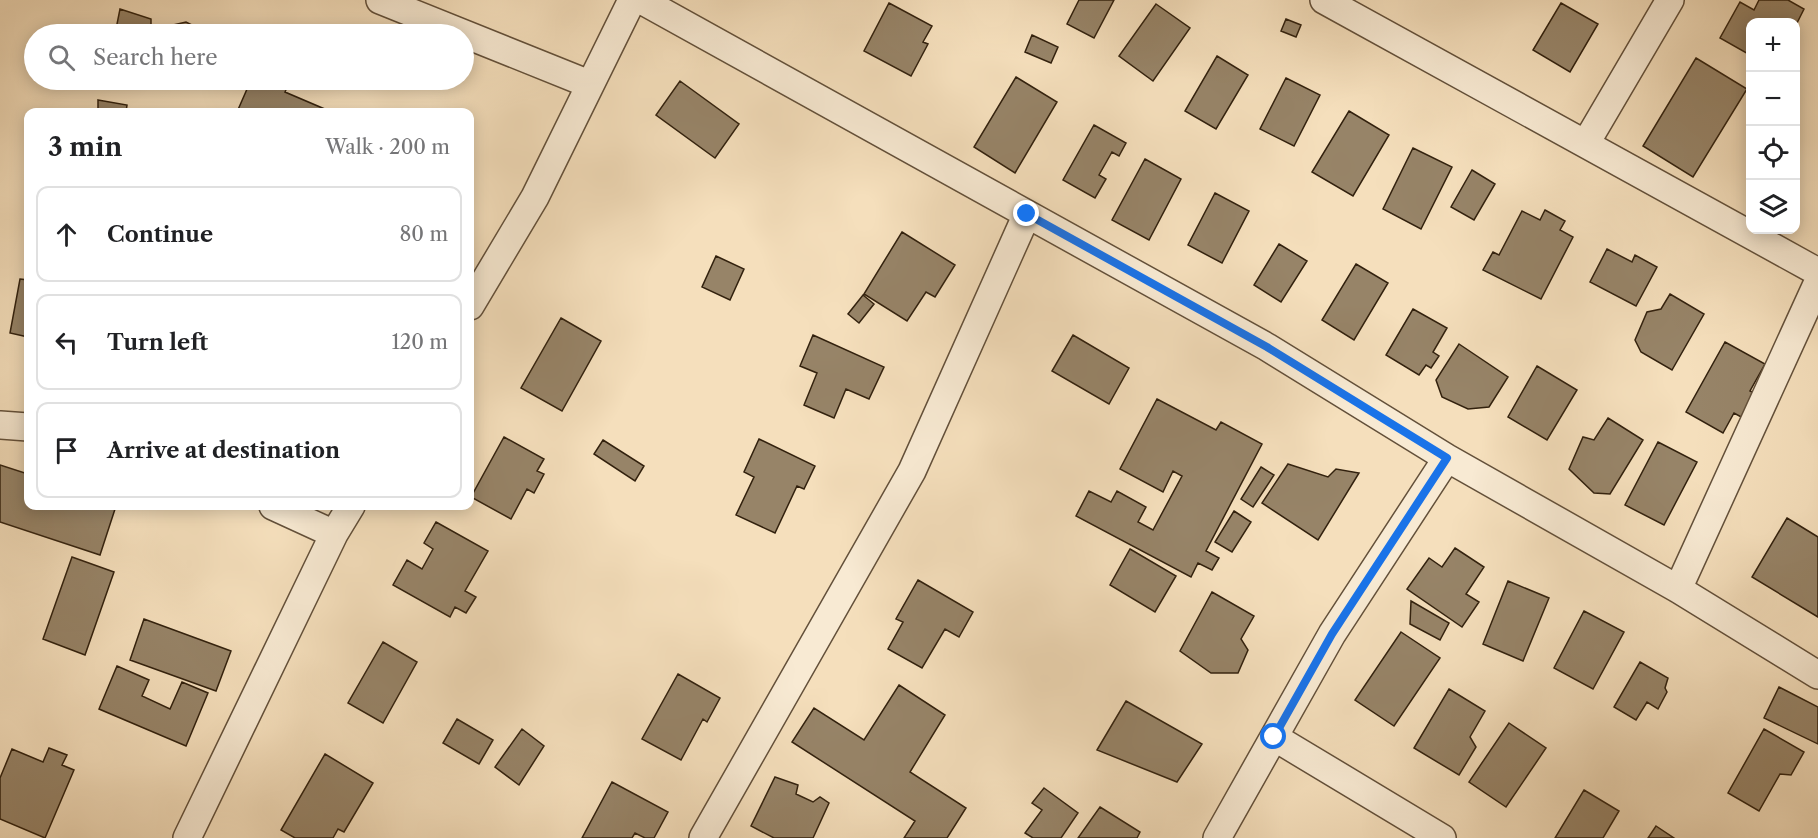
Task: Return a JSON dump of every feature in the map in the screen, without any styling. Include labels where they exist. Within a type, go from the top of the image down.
[{"type":"street","points":[[380,0],[440,24]]},
{"type":"street","points":[[474,299],[535,197],[632,0]]},
{"type":"street","points":[[641,0],[1267,347],[1447,458],[1678,589],[1818,675]]},
{"type":"street","points":[[1324,0],[1818,272]]},
{"type":"street","points":[[1586,143],[1670,0]]},
{"type":"street","points":[[474,38],[589,84]]},
{"type":"street","points":[[703,838],[912,471],[1027,214]]},
{"type":"street","points":[[1678,589],[1818,282]]},
{"type":"street","points":[[0,425],[24,427]]},
{"type":"street","points":[[1217,838],[1332,634],[1447,458]]},
{"type":"street","points":[[282,510],[334,534]]},
{"type":"street","points":[[187,838],[334,534],[349,510]]},
{"type":"street","points":[[1274,737],[1442,838]]},
{"type":"building","points":[[1079,0],[1114,0],[1094,38],[1067,24]]},
{"type":"building","points":[[1759,0],[1788,0],[1804,9],[1800,18],[1746,18],[1746,53],[1720,38],[1740,2],[1754,10]]},
{"type":"building","points":[[889,3],[932,26],[923,42],[928,44],[911,76],[864,51]]},
{"type":"building","points":[[1561,3],[1598,24],[1570,72],[1533,50]]},
{"type":"building","points":[[1156,4],[1190,28],[1153,81],[1119,56]]},
{"type":"building","points":[[120,9],[151,19],[151,24],[117,24]]},
{"type":"building","points":[[1286,19],[1301,25],[1296,37],[1281,31]]},
{"type":"building","points":[[1032,35],[1058,47],[1051,63],[1025,52]]},
{"type":"building","points":[[1217,56],[1248,75],[1216,129],[1185,111]]},
{"type":"building","points":[[1696,58],[1746,88],[1693,177],[1643,146]]},
{"type":"building","points":[[1016,77],[1057,102],[1015,173],[974,147]]},
{"type":"building","points":[[1286,78],[1320,95],[1294,146],[1260,129]]},
{"type":"building","points":[[680,81],[739,124],[715,158],[656,115]]},
{"type":"building","points":[[247,90],[286,90],[285,92],[322,108],[239,108]]},
{"type":"building","points":[[98,100],[127,105],[127,108],[98,108]]},
{"type":"building","points":[[1349,111],[1389,135],[1353,196],[1312,172]]},
{"type":"building","points":[[1094,125],[1126,143],[1119,156],[1112,152],[1099,175],[1106,179],[1095,198],[1063,180]]},
{"type":"building","points":[[1413,148],[1452,167],[1421,229],[1383,209]]},
{"type":"building","points":[[1145,159],[1181,179],[1149,240],[1112,220]]},
{"type":"building","points":[[1472,170],[1495,184],[1474,220],[1451,207]]},
{"type":"building","points":[[1215,193],[1249,211],[1222,263],[1188,245]]},
{"type":"building","points":[[1545,210],[1565,221],[1560,230],[1573,237],[1541,299],[1483,270],[1493,252],[1499,255],[1522,211],[1540,220]]},
{"type":"building","points":[[902,232],[955,265],[935,297],[926,292],[907,321],[864,294]]},
{"type":"building","points":[[1279,244],[1307,261],[1281,302],[1254,285]]},
{"type":"building","points":[[1607,249],[1632,262],[1635,255],[1657,267],[1636,306],[1590,282]]},
{"type":"building","points":[[716,256],[744,269],[730,300],[702,287]]},
{"type":"building","points":[[1356,264],[1388,283],[1354,340],[1322,320]]},
{"type":"building","points":[[20,279],[24,280],[24,336],[10,333]]},
{"type":"building","points":[[1670,294],[1704,314],[1672,370],[1641,352],[1635,340],[1647,312],[1661,309]]},
{"type":"building","points":[[863,295],[874,304],[859,323],[848,314]]},
{"type":"building","points":[[1413,309],[1447,328],[1433,352],[1439,356],[1431,368],[1426,365],[1419,375],[1386,355]]},
{"type":"building","points":[[561,318],[601,341],[562,411],[521,388]]},
{"type":"building","points":[[813,335],[884,367],[869,399],[846,389],[834,418],[804,405],[817,373],[800,366]]},
{"type":"building","points":[[1073,335],[1129,368],[1109,404],[1052,371]]},
{"type":"building","points":[[1725,342],[1765,364],[1750,391],[1756,394],[1743,418],[1734,413],[1723,433],[1686,412]]},
{"type":"building","points":[[1459,344],[1508,377],[1489,407],[1468,409],[1442,397],[1436,380]]},
{"type":"building","points":[[1537,366],[1577,390],[1547,440],[1508,417]]},
{"type":"building","points":[[1157,399],[1216,430],[1221,422],[1262,444],[1206,551],[1219,558],[1212,570],[1198,563],[1191,577],[1076,516],[1089,491],[1111,502],[1117,491],[1146,507],[1138,522],[1153,530],[1182,476],[1173,471],[1163,492],[1120,469]]},
{"type":"building","points":[[1608,418],[1643,440],[1610,494],[1594,493],[1569,469],[1583,437],[1594,440]]},
{"type":"building","points":[[504,437],[544,459],[537,471],[544,474],[534,493],[527,489],[511,519],[474,499],[474,492]]},
{"type":"building","points":[[759,439],[815,466],[804,489],[797,486],[775,533],[736,515],[754,477],[744,472]]},
{"type":"building","points":[[603,440],[644,466],[635,481],[594,454]]},
{"type":"building","points":[[1658,442],[1697,462],[1664,525],[1625,505]]},
{"type":"building","points":[[1288,464],[1328,477],[1336,469],[1359,473],[1318,540],[1262,503]]},
{"type":"building","points":[[0,465],[24,473],[24,510],[115,510],[100,555],[0,522]]},
{"type":"building","points":[[1261,467],[1274,475],[1253,507],[1241,499]]},
{"type":"building","points":[[1234,511],[1251,522],[1232,552],[1215,542]]},
{"type":"building","points":[[1787,518],[1818,537],[1818,617],[1752,577]]},
{"type":"building","points":[[436,522],[488,551],[465,591],[476,597],[466,613],[455,607],[450,617],[393,585],[407,560],[422,569],[433,549],[424,543]]},
{"type":"building","points":[[1455,548],[1484,567],[1466,594],[1479,602],[1462,627],[1407,589],[1429,558],[1442,567]]},
{"type":"building","points":[[1130,549],[1176,576],[1155,612],[1110,585]]},
{"type":"building","points":[[72,557],[114,572],[85,655],[43,639]]},
{"type":"building","points":[[918,580],[973,612],[959,637],[945,629],[922,668],[888,649],[903,622],[896,619]]},
{"type":"building","points":[[1508,581],[1549,598],[1523,661],[1483,644]]},
{"type":"building","points":[[1212,592],[1254,616],[1241,639],[1248,650],[1238,673],[1211,673],[1180,651]]},
{"type":"building","points":[[1411,601],[1449,623],[1440,640],[1410,624]]},
{"type":"building","points":[[1584,611],[1624,632],[1593,689],[1554,668]]},
{"type":"building","points":[[144,619],[231,651],[216,691],[130,660]]},
{"type":"building","points":[[1401,632],[1440,658],[1394,726],[1355,700]]},
{"type":"building","points":[[383,642],[417,662],[383,723],[348,703]]},
{"type":"building","points":[[1640,662],[1668,678],[1665,688],[1667,692],[1658,709],[1647,702],[1636,720],[1614,707]]},
{"type":"building","points":[[117,666],[149,680],[142,696],[170,709],[182,682],[208,693],[186,746],[99,709]]},
{"type":"building","points":[[678,674],[720,698],[707,722],[703,719],[681,760],[642,739]]},
{"type":"building","points":[[899,685],[945,715],[910,772],[966,808],[947,838],[904,838],[915,821],[792,742],[814,708],[864,740]]},
{"type":"building","points":[[1779,687],[1818,707],[1818,744],[1764,718]]},
{"type":"building","points":[[1449,689],[1485,711],[1470,737],[1476,747],[1459,775],[1414,748]]},
{"type":"building","points":[[1126,701],[1202,744],[1177,782],[1097,750]]},
{"type":"building","points":[[457,719],[493,740],[479,764],[443,743]]},
{"type":"building","points":[[1509,723],[1546,748],[1506,807],[1469,782]]},
{"type":"building","points":[[522,729],[544,746],[519,785],[495,767]]},
{"type":"building","points":[[1764,729],[1804,752],[1791,775],[1780,774],[1759,811],[1728,793]]},
{"type":"building","points":[[49,748],[67,755],[62,765],[74,770],[45,838],[0,819],[0,778],[12,749],[43,762]]},
{"type":"building","points":[[325,754],[373,783],[344,832],[338,829],[333,838],[295,838],[281,830]]},
{"type":"building","points":[[775,777],[798,785],[796,794],[813,802],[820,797],[829,803],[813,838],[774,838],[751,826]]},
{"type":"building","points":[[612,782],[668,812],[654,838],[645,838],[635,833],[632,838],[582,838]]},
{"type":"building","points":[[1044,788],[1078,813],[1061,838],[1033,838],[1025,833],[1042,810],[1032,803]]},
{"type":"building","points":[[1584,790],[1619,811],[1603,838],[1555,838]]},
{"type":"building","points":[[1100,807],[1140,832],[1137,838],[1078,838]]},
{"type":"building","points":[[1656,826],[1674,838],[1648,838]]},
{"type":"route","points":[[1027,214],[1267,347],[1447,458],[1332,634],[1274,737]]}]
